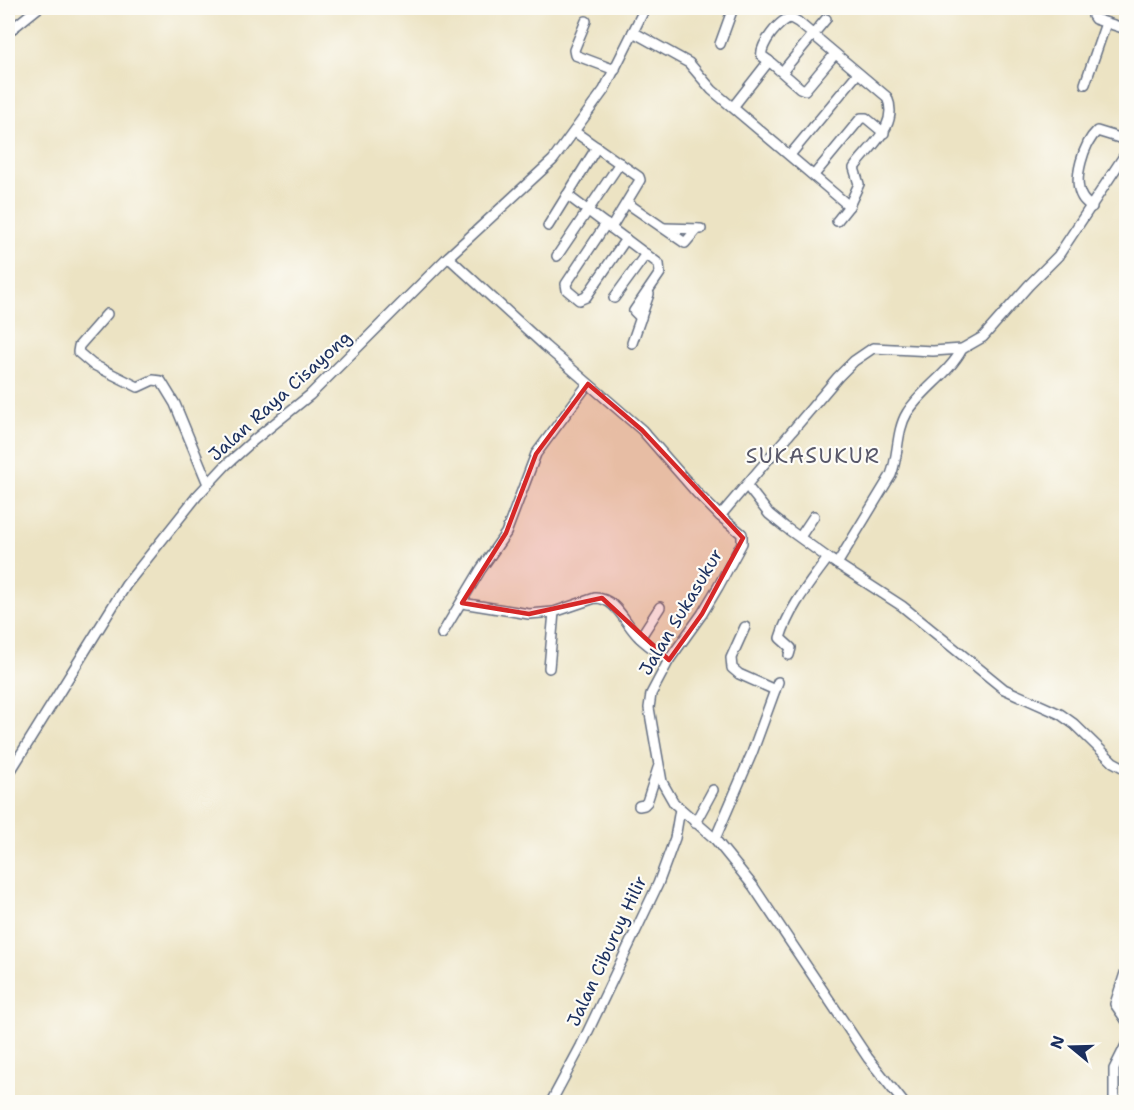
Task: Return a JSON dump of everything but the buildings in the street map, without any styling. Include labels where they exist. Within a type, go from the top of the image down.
[{"type":"street","points":[[8,32],[27,11],[38,8]]},
{"type":"street","name":"Jalan Raya Cisayong","points":[[8,775],[126,585],[177,521],[226,465],[310,395],[448,257],[553,160],[604,90],[645,8]]},
{"type":"street","points":[[720,44],[733,8]]},
{"type":"street","points":[[1096,8],[1093,16],[1095,18],[1126,29]]},
{"type":"street","points":[[836,54],[805,90],[762,56],[761,50],[786,19],[791,18],[798,22],[836,54],[858,73],[887,97],[890,109],[884,133],[854,168],[859,184],[849,206],[837,221]]},
{"type":"street","points":[[782,72],[826,19]]},
{"type":"street","points":[[586,21],[574,55],[615,70]]},
{"type":"street","points":[[1085,84],[1106,23]]},
{"type":"street","points":[[633,32],[689,63],[712,90],[849,206]]},
{"type":"street","points":[[733,107],[769,61]]},
{"type":"street","points":[[790,154],[858,73]]},
{"type":"street","points":[[813,175],[861,118],[866,118],[884,133]]},
{"type":"street","points":[[1092,207],[1083,200],[1080,192],[1081,161],[1086,148],[1097,131],[1126,140]]},
{"type":"street","points":[[575,132],[639,177],[640,180],[627,203],[566,284],[567,290],[579,300],[586,297],[626,239]]},
{"type":"street","points":[[548,226],[597,147]]},
{"type":"street","points":[[720,516],[838,377],[865,352],[873,348],[933,351],[962,349],[983,337],[1058,256],[1126,153]]},
{"type":"street","points":[[557,256],[620,164]]},
{"type":"street","points":[[567,195],[660,267],[661,270],[634,311],[641,318],[632,343]]},
{"type":"street","points":[[627,203],[662,228],[685,243],[700,229],[662,228]]},
{"type":"street","points":[[614,298],[646,254]]},
{"type":"street","name":"Jalan Sukasukur","points":[[448,257],[642,430],[720,516],[740,530],[742,543],[702,614],[669,660],[649,700],[662,782],[670,798],[694,823],[715,839],[753,886],[868,1058],[903,1102]]},
{"type":"street","points":[[107,314],[79,346],[78,352],[92,364],[138,387],[153,380],[161,381],[175,404],[208,484]]},
{"type":"street","points":[[837,564],[891,476],[897,461],[901,426],[907,413],[962,349]]},
{"type":"street","points":[[442,634],[506,532],[536,454],[588,384]]},
{"type":"street","points":[[747,486],[769,514],[828,558],[902,606],[1004,689],[1060,714],[1074,724],[1113,762],[1126,769]]},
{"type":"street","points":[[800,537],[814,516]]},
{"type":"street","points":[[789,656],[792,648],[781,640],[783,630],[802,594],[828,558]]},
{"type":"street","points":[[462,603],[517,614],[554,612],[595,598],[602,598],[616,609],[640,638],[669,660]]},
{"type":"street","points":[[640,638],[660,607]]},
{"type":"street","points":[[549,668],[554,612]]},
{"type":"street","points":[[715,839],[752,753],[776,686],[739,674],[732,668],[731,658],[745,627]]},
{"type":"street","points":[[639,806],[647,802],[659,765]]},
{"type":"street","points":[[694,823],[713,790]]},
{"type":"street","name":"Jalan Ciburuy Hilir","points":[[551,1102],[581,1046],[658,884],[675,838],[680,809]]},
{"type":"street","points":[[1126,970],[1115,1004],[1126,1020]]},
{"type":"street","points":[[1114,1102],[1114,1069],[1126,1045]]},
{"type":"highlighted area","points":[[588,384],[642,430],[743,538],[702,614],[669,660],[602,598],[529,614],[462,603],[506,533],[536,454]]},
{"type":"district","name":"SUKASUKUR","points":[[813,456]]}]
